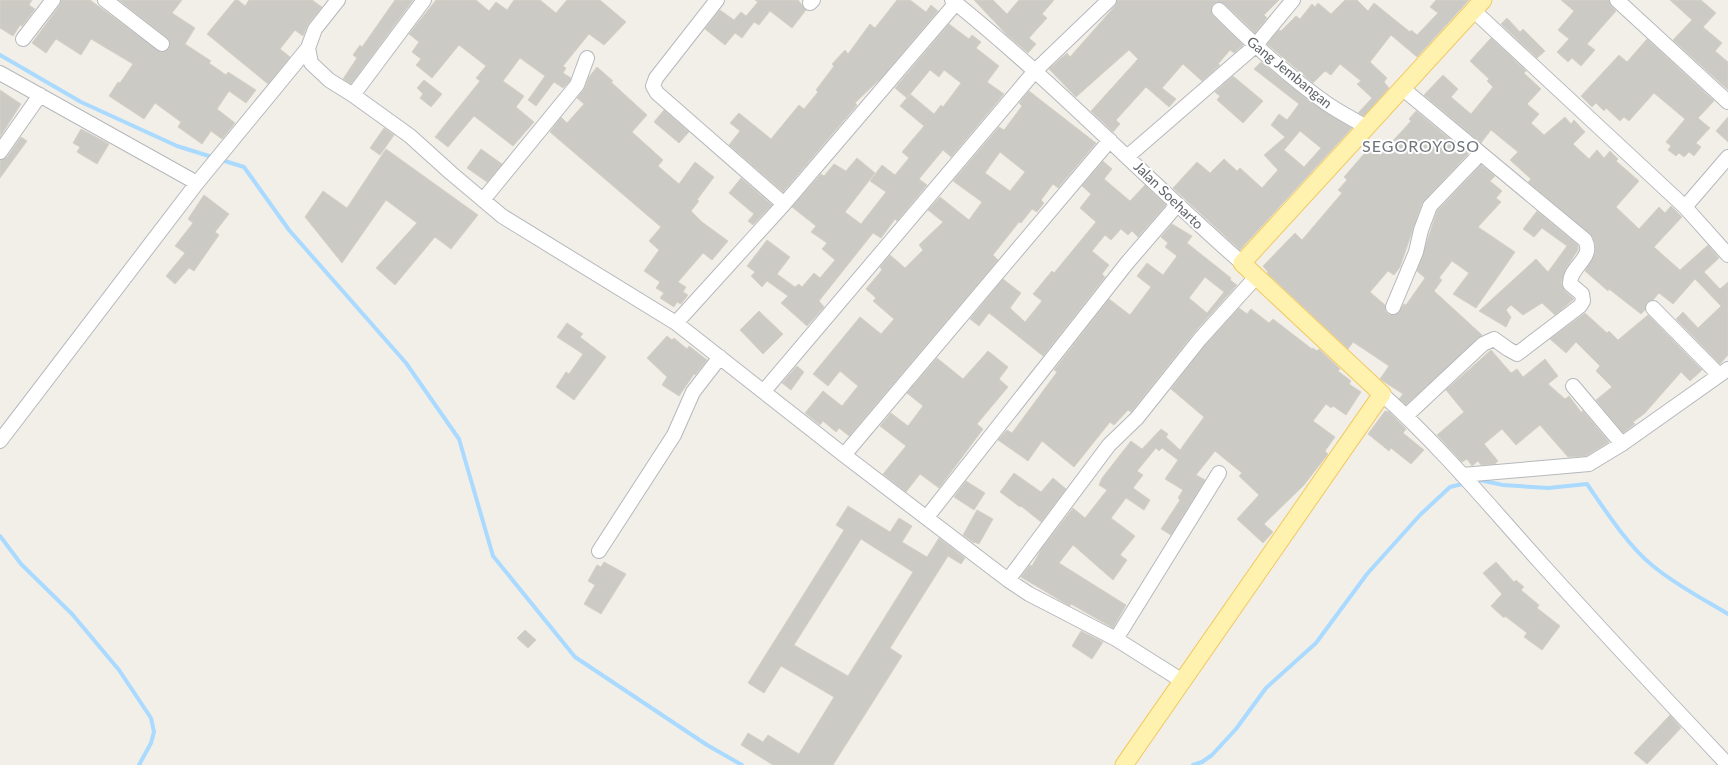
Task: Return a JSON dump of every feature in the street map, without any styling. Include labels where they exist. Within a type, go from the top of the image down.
[{"type":"main road","points":[[1242,263],[1478,5]]},
{"type":"main road","name":"Jalan Soeharto","points":[[1242,263],[1382,394]]},
{"type":"main road","points":[[1124,765],[1382,394]]},
{"type":"street","points":[[24,39],[53,0]]},
{"type":"street","points":[[105,0],[162,44]]},
{"type":"street","points":[[0,441],[200,179],[308,48],[315,29],[338,0]]},
{"type":"street","points":[[353,95],[424,0]]},
{"type":"street","points":[[717,0],[656,78],[653,86],[658,93],[710,141],[784,204]]},
{"type":"street","points":[[764,391],[1036,71],[1109,0]]},
{"type":"street","points":[[1128,156],[1255,46],[1293,0]]},
{"type":"street","points":[[1617,0],[1728,102]]},
{"type":"street","points":[[676,323],[784,204],[954,2]]},
{"type":"street","name":"Jalan Soeharto","points":[[954,2],[1036,71],[1128,156],[1176,206],[1242,263]]},
{"type":"street","points":[[1478,5],[1685,207],[1728,255]]},
{"type":"street","name":"Gang Jembangan","points":[[1219,10],[1255,46],[1293,78],[1328,105],[1366,127]]},
{"type":"street","points":[[308,48],[311,63],[329,80],[353,95],[410,136],[502,216],[676,323],[844,455],[1008,580],[1030,594],[1116,639],[1182,680]]},
{"type":"street","points":[[483,200],[577,85],[587,58]]},
{"type":"street","points":[[2,78],[40,95],[200,179]]},
{"type":"street","points":[[1402,88],[1585,240],[1589,247],[1588,254],[1569,277],[1570,284],[1582,294],[1583,301],[1580,306],[1517,354],[1508,350],[1494,339],[1483,344],[1406,416]]},
{"type":"street","points":[[0,152],[40,95]]},
{"type":"street","points":[[844,455],[1110,140]]},
{"type":"street","points":[[1393,307],[1416,252],[1421,230],[1430,206],[1480,154]]},
{"type":"street","points":[[1685,207],[1728,157]]},
{"type":"street","points":[[927,517],[1127,263],[1176,206]]},
{"type":"street","points":[[1008,580],[1118,434],[1137,418],[1200,339],[1256,277]]},
{"type":"street","points":[[1462,475],[1578,467],[1589,464],[1622,444],[1724,372],[1653,308]]},
{"type":"street","points":[[599,551],[674,435],[693,392],[720,357]]},
{"type":"street","points":[[1573,386],[1622,444]]},
{"type":"street","points":[[1382,394],[1406,416],[1462,475],[1618,648],[1728,765]]},
{"type":"street","points":[[1116,639],[1219,473]]},
{"type":"building","points":[[0,0],[32,0],[29,5],[35,9],[22,26],[20,25],[13,36],[0,28]]},
{"type":"building","points":[[61,0],[90,0],[161,52],[169,49],[170,45],[167,38],[119,0],[182,0],[172,13],[195,28],[185,44],[211,61],[209,63],[226,75],[228,72],[256,90],[246,103],[229,91],[217,109],[235,123],[222,139],[211,131],[202,144],[178,127],[181,122],[155,103],[144,119],[109,96],[133,64],[91,39],[81,55],[56,39],[46,53],[32,43],[60,5]]},
{"type":"building","points":[[235,0],[238,0],[245,6],[249,0],[312,0],[322,7],[308,24],[303,36],[295,30],[280,49],[290,57],[268,84],[207,34]]},
{"type":"building","points":[[395,0],[413,0],[351,84],[343,79],[357,58],[353,55],[360,45],[362,47]]},
{"type":"building","points":[[436,0],[476,0],[489,11],[496,2],[507,10],[514,0],[540,0],[556,13],[567,0],[600,0],[626,22],[604,45],[589,34],[563,66],[566,68],[563,73],[571,78],[570,81],[563,88],[554,82],[536,106],[528,100],[545,76],[520,58],[503,81],[524,96],[516,107],[534,122],[513,146],[474,116],[448,147],[435,137],[480,81],[476,78],[486,66],[459,45],[432,78],[416,65],[421,59],[412,52],[419,42],[409,34]]},
{"type":"building","points":[[755,0],[798,0],[806,10],[792,28],[770,11],[759,25],[754,22],[742,38],[735,33],[725,45],[705,29],[720,10],[734,20],[741,12],[746,16],[758,2]]},
{"type":"building","points":[[897,0],[910,0],[926,12],[931,5],[938,11],[882,77],[855,103],[857,105],[783,192],[729,145],[740,131],[730,123],[739,113],[771,139],[799,105],[804,109],[818,92],[816,90],[834,66],[832,64],[845,50],[848,54],[870,24],[875,28]]},
{"type":"building","points":[[974,0],[993,0],[1007,14],[1019,0],[1054,0],[1042,14],[1047,18],[1029,38],[1036,44],[1028,53],[1007,35]]},
{"type":"building","points":[[1117,0],[1279,0],[1264,15],[1267,18],[1255,33],[1225,4],[1217,2],[1213,4],[1211,8],[1213,16],[1243,45],[1234,53],[1230,50],[1218,64],[1220,65],[1202,81],[1183,64],[1162,88],[1176,99],[1169,107],[1146,87],[1116,120],[1120,124],[1113,132],[1091,111],[1138,59],[1129,50],[1076,97],[1049,69],[1067,53],[1070,57],[1115,6]]},
{"type":"building","points":[[1345,0],[1357,0],[1368,11],[1374,3],[1410,32],[1411,30],[1417,35],[1438,13],[1430,7],[1436,0],[1469,0],[1417,57],[1391,35],[1370,62],[1387,78],[1384,82],[1389,88],[1364,116],[1358,113],[1372,98],[1357,84],[1361,81],[1340,64],[1331,75],[1325,71],[1313,83],[1267,44],[1279,30],[1281,31],[1296,16],[1300,19],[1312,4],[1315,7],[1318,3],[1331,14]]},
{"type":"building","points":[[1561,0],[1609,0],[1611,6],[1616,11],[1587,44],[1595,50],[1581,66],[1572,58],[1568,62],[1557,52],[1569,39],[1558,30],[1574,11]]},
{"type":"building","points":[[1670,0],[1701,0],[1716,13],[1703,27],[1722,43],[1715,51],[1728,62],[1728,90],[1673,40],[1692,20]]},
{"type":"building","points":[[1507,18],[1520,32],[1523,29],[1545,51],[1537,58],[1501,24]]},
{"type":"building","points":[[949,24],[969,39],[972,35],[981,42],[976,48],[999,66],[987,82],[1004,94],[951,157],[943,150],[919,179],[927,185],[897,221],[895,219],[881,238],[873,233],[819,301],[824,307],[807,326],[781,303],[788,296],[767,281],[762,287],[751,276],[755,272],[747,266],[767,240],[790,257],[777,274],[795,287],[799,284],[802,287],[814,273],[820,278],[835,260],[822,249],[827,243],[811,232],[816,226],[792,207],[821,174],[824,176],[834,164],[846,171],[857,158],[875,173],[845,212],[861,224],[886,192],[870,181],[882,165],[895,175],[909,158],[902,152],[924,126],[900,106],[907,98],[895,88]],"holes":[[[930,70],[939,77],[944,70],[961,83],[943,107],[941,105],[934,114],[910,94]]]},
{"type":"building","points":[[1491,38],[1526,71],[1524,73],[1541,89],[1527,104],[1539,114],[1531,123],[1544,135],[1565,117],[1571,124],[1574,120],[1585,132],[1573,144],[1589,159],[1597,150],[1604,158],[1610,151],[1618,159],[1616,161],[1639,181],[1616,207],[1639,229],[1659,207],[1665,213],[1671,206],[1682,217],[1654,247],[1680,270],[1708,245],[1719,258],[1704,272],[1720,289],[1728,282],[1728,355],[1720,364],[1676,319],[1683,312],[1698,328],[1721,306],[1695,279],[1673,304],[1659,293],[1653,300],[1647,302],[1645,310],[1641,314],[1609,289],[1608,291],[1585,271],[1595,253],[1593,237],[1528,182],[1531,179],[1510,160],[1518,152],[1491,130],[1481,143],[1424,95],[1443,75],[1458,89],[1451,97],[1471,114],[1493,87],[1487,81],[1489,79],[1470,61]]},
{"type":"building","points":[[1647,39],[1714,101],[1698,118],[1710,128],[1696,143],[1701,147],[1694,156],[1689,152],[1684,157],[1679,153],[1676,156],[1668,150],[1671,146],[1666,142],[1685,119],[1654,93],[1629,121],[1624,117],[1620,121],[1606,108],[1604,111],[1596,103],[1592,107],[1581,96],[1619,55],[1627,62]]},
{"type":"building","points":[[1261,62],[1307,99],[1352,128],[1240,250],[1173,188],[1197,162],[1210,173],[1224,159],[1237,171],[1240,168],[1262,188],[1278,170],[1264,155],[1285,137],[1271,125],[1279,114],[1287,120],[1299,104],[1254,69]],"holes":[[[1300,131],[1321,148],[1304,167],[1284,150]]]},
{"type":"building","points":[[597,67],[647,115],[632,132],[663,160],[658,166],[679,184],[695,162],[714,177],[691,211],[702,222],[728,241],[712,260],[703,253],[678,282],[686,287],[683,292],[688,295],[681,304],[677,302],[674,307],[660,298],[664,293],[656,288],[660,282],[644,271],[659,250],[649,241],[661,227],[550,132],[561,117],[567,123],[584,104],[577,98],[585,88],[589,77]]},
{"type":"building","points":[[1233,76],[1263,101],[1243,123],[1217,100],[1220,96],[1215,92]]},
{"type":"building","points":[[424,80],[442,94],[431,107],[420,98],[423,94],[417,88]]},
{"type":"building","points":[[0,90],[21,104],[0,137]]},
{"type":"building","points":[[1029,91],[1096,143],[1058,188],[1053,184],[1041,200],[1044,203],[1037,212],[1032,209],[1021,223],[1019,222],[993,255],[998,260],[849,436],[839,428],[836,432],[823,421],[820,425],[805,413],[823,391],[842,406],[858,386],[840,371],[828,386],[813,374],[860,317],[881,334],[894,319],[873,301],[876,298],[866,289],[882,270],[880,267],[890,255],[905,268],[923,250],[919,245],[943,222],[928,210],[940,197],[969,220],[982,202],[953,181],[999,127],[1004,130],[1022,106],[1019,103]],"holes":[[[1000,152],[1025,172],[1010,191],[985,173]]]},
{"type":"building","points":[[664,110],[689,132],[679,143],[654,122]]},
{"type":"building","points":[[1416,111],[1468,154],[1422,203],[1400,267],[1394,275],[1388,271],[1370,292],[1385,305],[1386,312],[1389,315],[1398,313],[1404,304],[1406,305],[1425,278],[1417,271],[1437,211],[1481,165],[1495,176],[1490,181],[1502,191],[1496,198],[1501,202],[1478,227],[1515,252],[1476,308],[1453,294],[1469,273],[1452,261],[1439,278],[1442,280],[1434,291],[1482,335],[1406,405],[1399,399],[1403,394],[1380,379],[1389,366],[1353,342],[1348,349],[1267,273],[1268,272],[1263,266],[1295,233],[1302,240],[1342,193],[1338,190],[1347,180],[1344,177],[1370,147],[1380,155],[1411,121],[1409,119]]},
{"type":"building","points":[[1728,117],[1728,142],[1716,131]]},
{"type":"building","points":[[384,128],[394,135],[380,155],[370,148]]},
{"type":"building","points":[[81,129],[109,144],[97,164],[77,152],[80,147],[73,143]]},
{"type":"building","points":[[21,137],[27,141],[0,178],[0,160],[7,157]]},
{"type":"building","points":[[386,149],[478,215],[451,249],[435,237],[395,285],[376,268],[417,223],[386,200],[342,263],[305,217],[323,191],[347,208]]},
{"type":"building","points":[[481,149],[502,164],[487,182],[467,168]]},
{"type":"building","points":[[1103,161],[1112,169],[1104,179],[1130,201],[1145,185],[1166,205],[1138,237],[1132,231],[1128,235],[1121,229],[1111,240],[1105,235],[1092,251],[1109,265],[1102,274],[1105,277],[1043,356],[989,313],[979,326],[970,319],[1003,279],[1021,293],[1010,308],[1025,322],[1042,301],[1033,294],[1052,271],[1054,273],[1096,222],[1080,208],[1091,194],[1082,186]]},
{"type":"building","points":[[741,178],[772,205],[753,225],[748,221],[754,214],[729,193]]},
{"type":"building","points":[[204,195],[229,214],[215,232],[219,235],[194,271],[189,268],[175,284],[166,276],[185,253],[175,246],[193,223],[188,219]]},
{"type":"building","points":[[1537,211],[1578,245],[1578,250],[1566,268],[1561,283],[1564,290],[1574,299],[1555,315],[1542,303],[1523,315],[1511,305],[1506,310],[1511,317],[1506,327],[1479,311],[1536,259],[1548,272],[1567,246],[1542,228],[1534,237],[1523,229]]},
{"type":"building","points":[[1172,224],[1192,236],[1187,243],[1231,278],[1230,280],[1237,285],[1193,334],[1131,412],[1128,410],[1114,425],[1110,422],[1074,467],[1042,441],[1028,461],[998,440],[1007,430],[1012,433],[1057,372],[1054,370],[1109,299],[1130,315],[1151,287],[1137,276],[1147,263],[1163,275],[1177,256],[1165,247],[1168,243],[1161,237]],"holes":[[[1205,277],[1224,292],[1207,313],[1189,298]]]},
{"type":"building","points":[[1239,308],[1247,314],[1251,309],[1269,323],[1273,319],[1312,349],[1313,348],[1317,351],[1319,349],[1340,369],[1338,371],[1351,381],[1349,384],[1361,392],[1346,415],[1333,406],[1331,408],[1326,404],[1313,421],[1335,437],[1325,451],[1328,454],[1304,485],[1264,524],[1273,532],[1263,543],[1237,519],[1259,495],[1239,476],[1242,473],[1215,451],[1196,475],[1205,480],[1171,535],[1161,529],[1180,500],[1178,498],[1183,490],[1165,479],[1178,460],[1162,448],[1159,451],[1156,448],[1137,471],[1143,475],[1133,488],[1150,500],[1144,510],[1126,498],[1111,518],[1135,536],[1120,555],[1127,560],[1113,580],[1073,545],[1059,563],[1126,605],[1113,628],[1071,604],[1070,606],[1021,577],[1030,565],[1032,566],[1042,548],[1073,508],[1085,518],[1107,490],[1099,485],[1102,478],[1131,441],[1142,449],[1161,429],[1168,434],[1166,437],[1180,450],[1204,417],[1171,389],[1206,344]]},
{"type":"building","points":[[759,311],[783,334],[763,354],[740,330]]},
{"type":"building","points":[[1585,313],[1607,333],[1609,331],[1618,340],[1648,315],[1702,370],[1690,381],[1681,372],[1645,413],[1633,422],[1635,424],[1623,433],[1596,400],[1612,387],[1596,371],[1600,366],[1576,342],[1566,353],[1550,339]]},
{"type":"building","points":[[567,323],[583,334],[580,337],[606,357],[574,400],[556,387],[566,372],[569,374],[583,354],[557,337]]},
{"type":"building","points":[[667,336],[672,340],[674,338],[687,349],[689,346],[707,360],[695,375],[694,374],[679,396],[662,385],[667,377],[647,358]]},
{"type":"building","points":[[1491,350],[1511,373],[1517,369],[1523,377],[1545,359],[1558,376],[1548,384],[1565,399],[1569,396],[1581,412],[1583,411],[1609,442],[1586,456],[1568,457],[1540,425],[1516,445],[1502,429],[1484,444],[1498,461],[1495,464],[1481,465],[1478,461],[1472,466],[1467,459],[1462,462],[1437,435],[1464,412],[1446,390]]},
{"type":"building","points":[[988,351],[1008,367],[999,379],[1008,387],[977,424],[983,429],[939,488],[920,474],[906,492],[883,474],[906,446],[880,426],[891,413],[908,426],[923,406],[907,393],[937,358],[963,379]]},
{"type":"building","points":[[797,366],[804,372],[791,390],[782,383]]},
{"type":"building","points":[[1385,411],[1389,412],[1406,429],[1403,433],[1424,450],[1411,464],[1391,448],[1389,451],[1368,434]]},
{"type":"building","points":[[1014,473],[1041,492],[1053,478],[1066,489],[1041,522],[1000,492]]},
{"type":"building","points":[[966,481],[985,493],[974,510],[954,497]]},
{"type":"building","points":[[848,506],[890,532],[899,518],[912,526],[902,542],[927,557],[939,538],[965,558],[961,564],[948,556],[890,648],[902,656],[833,765],[773,765],[741,745],[748,733],[763,742],[768,735],[799,754],[834,697],[781,666],[764,693],[748,683],[844,530],[836,525]],"holes":[[[861,539],[913,572],[848,676],[794,645]]]},
{"type":"building","points":[[977,510],[993,519],[979,544],[974,543],[963,535]]},
{"type":"building","points":[[604,562],[626,574],[601,614],[584,604],[595,585],[588,581],[597,565],[601,567]]},
{"type":"building","points":[[1496,562],[1514,582],[1516,580],[1524,587],[1521,590],[1539,605],[1537,608],[1560,626],[1542,650],[1524,637],[1527,633],[1505,616],[1504,618],[1491,606],[1502,594],[1483,573]]},
{"type":"building","points":[[525,630],[536,640],[528,648],[517,638]]},
{"type":"building","points":[[1081,631],[1103,642],[1092,659],[1072,646]]},
{"type":"building","points":[[1670,715],[1681,728],[1647,764],[1634,753]]},
{"type":"waterway","points":[[0,55],[81,102],[177,146],[244,167],[289,230],[406,363],[459,439],[493,556],[575,657],[707,745],[742,765]]},
{"type":"waterway","points":[[1479,480],[1503,485],[1548,488],[1587,484],[1617,527],[1644,558],[1690,592],[1728,614]]},
{"type":"waterway","points":[[1193,765],[1202,762],[1212,755],[1236,729],[1266,688],[1316,643],[1367,574],[1420,515],[1450,487],[1466,483]]},
{"type":"waterway","points":[[0,536],[21,564],[72,614],[119,670],[151,718],[154,732],[151,743],[139,765]]},
{"type":"district","name":"SEGOROYOSO","points":[[1421,145]]}]
